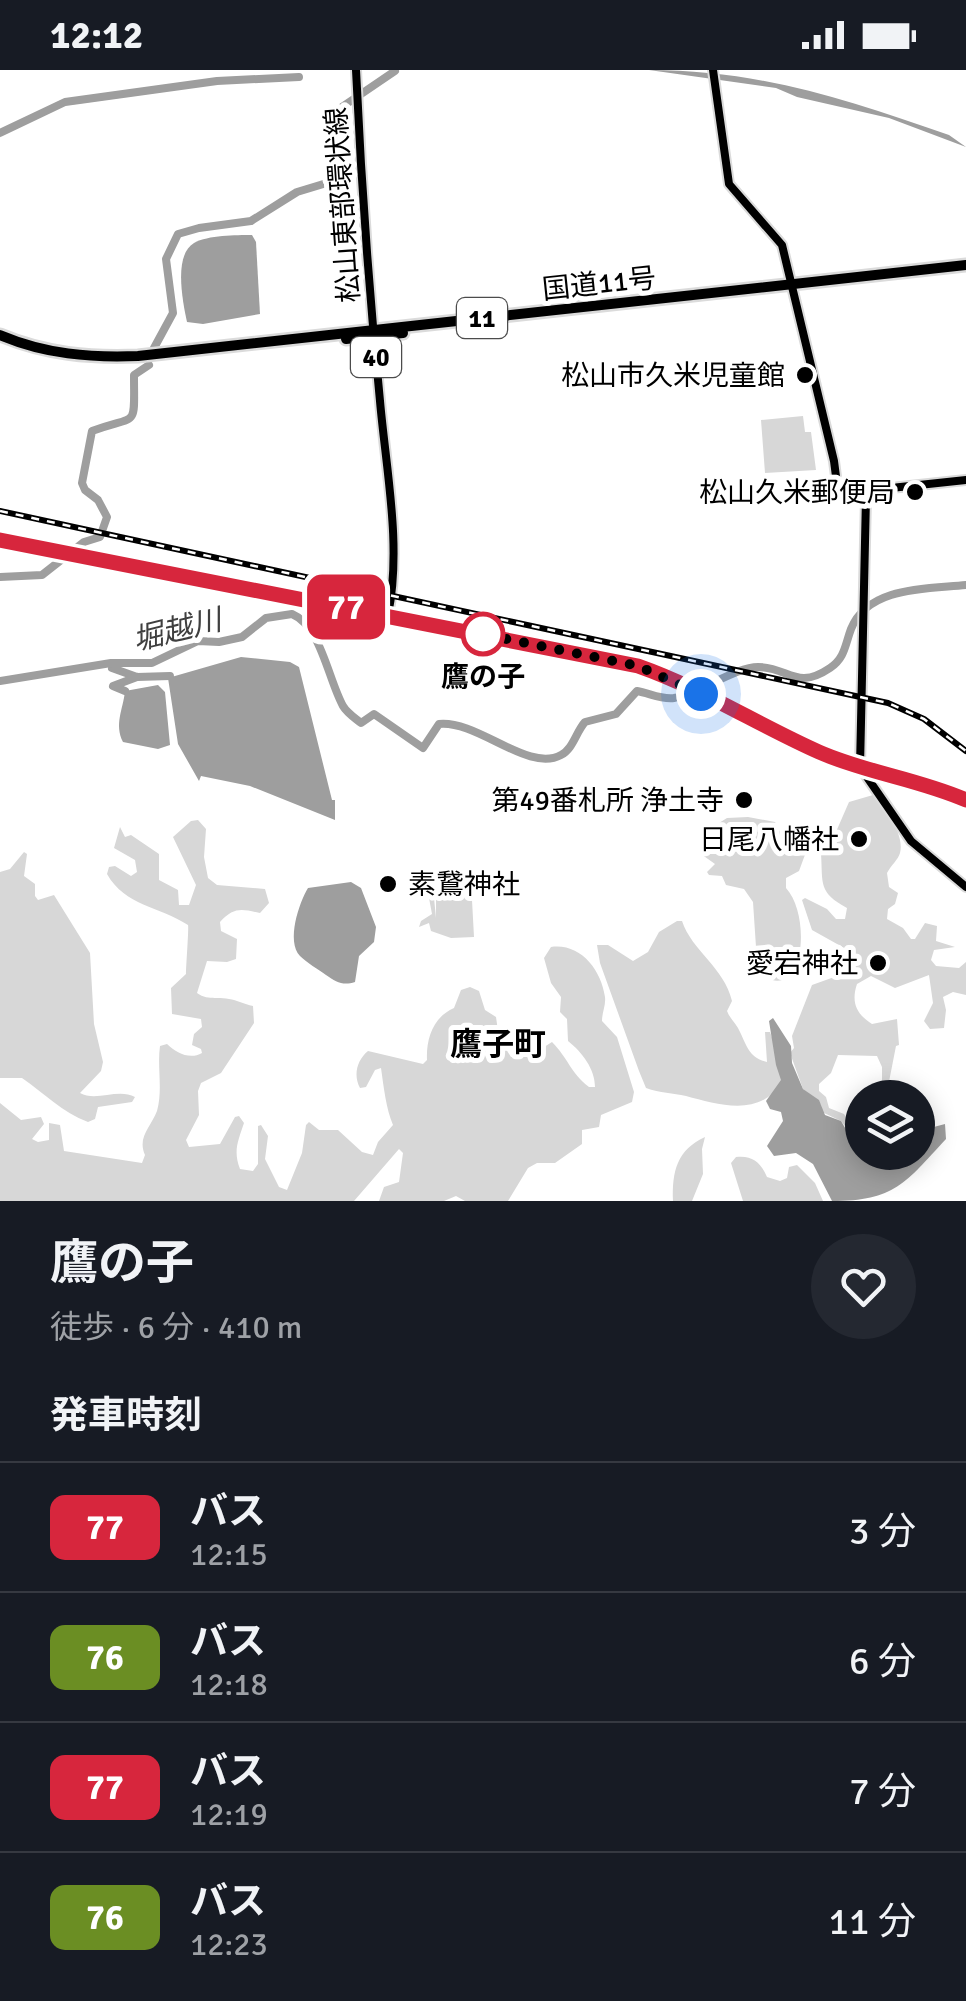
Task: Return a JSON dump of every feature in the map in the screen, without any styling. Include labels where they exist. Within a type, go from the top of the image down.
[{"type":"highway","name":"国道11号","points":[[0,339],[102,358],[373,333],[966,268]]},
{"type":"main road","name":"松山東部環状線","points":[[356,73],[394,576],[388,615]]},
{"type":"main road","points":[[714,74],[728,184],[782,245],[838,492],[966,480]]},
{"type":"main road","points":[[863,492],[868,519],[860,767],[911,841],[966,887]]},
{"type":"main road","points":[[0,540],[642,667],[815,750],[860,767],[928,784],[966,800]]},
{"type":"shaded area","points":[[649,70],[728,75],[803,89],[949,135],[966,147],[889,118],[797,97],[776,88]]},
{"type":"shaded area","points":[[290,75],[291,80],[219,84],[62,106],[0,136],[0,130],[61,100],[197,81]]},
{"type":"shaded area","points":[[252,235],[256,242],[260,314],[203,324],[187,322],[181,280],[188,249],[207,238]]},
{"type":"shaded area","points":[[803,416],[805,432],[811,432],[816,470],[765,473],[761,420]]},
{"type":"shaded area","points":[[241,657],[290,662],[299,667],[335,800],[335,820],[250,786],[201,776],[199,781],[178,744],[168,678]]},
{"type":"shaded area","points":[[158,685],[165,692],[170,745],[158,749],[123,742],[119,723],[125,691]]},
{"type":"shaded area","points":[[873,795],[900,838],[899,856],[887,873],[889,887],[898,893],[887,919],[903,928],[911,939],[915,939],[925,923],[937,926],[936,941],[955,947],[934,950],[931,960],[936,966],[959,968],[966,962],[966,995],[953,992],[943,997],[944,1028],[930,1029],[924,1021],[933,1003],[929,975],[895,988],[871,976],[857,984],[855,1002],[859,1012],[872,1024],[897,1019],[899,1045],[889,1080],[882,1080],[877,1056],[838,1055],[831,1073],[819,1084],[819,1091],[829,1108],[844,1114],[845,1126],[822,1112],[821,1105],[803,1089],[790,1053],[794,1048],[792,1036],[812,985],[851,971],[846,949],[812,930],[802,900],[827,909],[836,919],[845,919],[847,908],[831,897],[824,886],[821,854],[832,841],[849,802]]},
{"type":"shaded area","points":[[727,818],[775,822],[788,848],[806,852],[799,871],[786,878],[786,888],[799,916],[800,951],[789,976],[778,981],[765,977],[768,956],[756,947],[753,902],[744,889],[726,885],[722,876],[709,875],[707,872],[715,864],[701,854],[703,846],[715,837],[719,823]]},
{"type":"shaded area","points":[[198,820],[206,829],[204,857],[208,878],[217,885],[265,889],[269,903],[260,913],[238,910],[225,917],[220,922],[221,931],[237,939],[236,959],[207,961],[197,993],[253,1006],[254,1023],[221,1073],[201,1083],[199,1115],[186,1140],[189,1147],[220,1144],[239,1116],[244,1123],[237,1146],[238,1163],[240,1169],[253,1171],[258,1164],[261,1125],[268,1136],[265,1159],[279,1187],[287,1190],[309,1122],[319,1130],[338,1130],[362,1152],[373,1155],[378,1142],[393,1125],[381,1068],[375,1070],[366,1087],[360,1088],[357,1068],[361,1059],[368,1051],[423,1064],[436,1023],[454,1008],[461,990],[470,987],[479,991],[485,1010],[496,1017],[499,1038],[511,1057],[519,1056],[521,1050],[541,1049],[552,1042],[583,1081],[595,1087],[587,1061],[568,1041],[567,1019],[560,1012],[561,997],[551,983],[544,958],[551,947],[580,954],[599,977],[605,997],[602,1021],[617,1037],[634,1092],[632,1102],[601,1115],[599,1127],[582,1130],[582,1144],[555,1163],[537,1163],[528,1168],[508,1201],[465,1201],[456,1196],[444,1201],[379,1201],[384,1187],[399,1182],[403,1153],[399,1149],[354,1201],[0,1201],[0,1103],[21,1120],[41,1117],[44,1124],[32,1139],[38,1142],[49,1140],[49,1123],[60,1125],[64,1151],[142,1163],[144,1137],[159,1103],[160,1046],[167,1044],[188,1056],[202,1053],[192,1045],[194,1034],[202,1027],[201,1019],[172,1014],[171,988],[186,974],[188,925],[123,893],[107,874],[109,867],[115,866],[131,876],[137,872],[135,860],[114,848],[120,827],[125,837],[131,835],[159,854],[159,880],[178,890],[179,905],[189,905],[196,885],[173,837],[191,821]]},
{"type":"shaded area","points":[[24,852],[24,876],[35,884],[35,896],[38,900],[54,895],[90,953],[94,1024],[103,1062],[101,1071],[80,1093],[135,1097],[132,1102],[98,1107],[95,1119],[88,1122],[22,1078],[0,1078],[0,872],[10,869]]},
{"type":"shaded area","points":[[351,882],[361,888],[376,927],[374,942],[359,956],[355,982],[343,983],[300,956],[294,932],[308,888]]},
{"type":"shaded area","points":[[467,891],[472,900],[474,937],[451,938],[431,931],[429,923],[419,927],[432,914],[429,898],[434,898],[436,918],[436,895]]},
{"type":"shaded area","points":[[682,921],[722,978],[732,1001],[727,1011],[750,1051],[767,1062],[765,1032],[770,1032],[782,1080],[764,1100],[726,1105],[646,1088],[597,945],[608,945],[633,961],[648,952],[659,932]]},
{"type":"shaded area","points":[[773,1018],[791,1046],[792,1063],[803,1089],[819,1100],[825,1115],[841,1121],[845,1128],[845,1170],[917,1170],[909,1178],[885,1193],[832,1201],[813,1164],[796,1153],[774,1156],[767,1146],[783,1121],[781,1112],[770,1109],[766,1101],[781,1080],[769,1021]]},
{"type":"shaded area","points":[[945,1124],[946,1139],[935,1151],[935,1127]]},
{"type":"shaded area","points":[[705,1137],[703,1174],[692,1201],[673,1201],[674,1180],[682,1155]]},
{"type":"shaded area","points":[[736,1157],[752,1159],[767,1177],[780,1181],[787,1178],[789,1167],[797,1165],[815,1183],[823,1201],[743,1201],[731,1163]]},
{"type":"waterway","points":[[154,348],[173,313],[166,259],[178,234],[251,221],[297,192],[330,182],[334,175],[339,109],[395,71]]},
{"type":"waterway","points":[[0,133],[65,102],[217,81],[299,77]]},
{"type":"waterway","points":[[0,577],[42,575],[84,542],[100,537],[107,517],[82,483],[92,431],[131,417],[134,375],[149,365]]},
{"type":"waterway","name":"堀越川","points":[[0,681],[111,663],[152,663],[198,641],[242,637],[266,618],[292,614],[302,620],[317,641],[343,706],[361,723],[374,714],[423,748],[439,724],[454,725],[518,752],[548,759],[565,752],[585,722],[616,714],[637,691],[674,698],[758,667],[809,678],[839,660],[859,615],[871,605],[901,592],[966,585]]},
{"type":"waterway","points":[[112,668],[137,677],[170,676]]},
{"type":"waterway","points":[[125,691],[113,686],[137,677]]},
{"type":"railway","points":[[0,511],[888,703],[924,719],[966,751]]},
{"type":"bus line","name":"77","points":[[0,540],[638,666],[834,758],[928,784],[966,800]]},
{"type":"place","name":"松山市久米児童館","points":[[805,375]]},
{"type":"place","name":"松山久米郵便局","points":[[915,492]]},
{"type":"place","name":"鷹の子","points":[[483,634]]},
{"type":"place","name":"第49番札所 浄土寺","points":[[744,800]]},
{"type":"place","name":"日尾八幡社","points":[[859,839]]},
{"type":"place","name":"素鵞神社","points":[[388,884]]},
{"type":"place","name":"愛宕神社","points":[[878,963]]},
{"type":"district","name":"鷹子町","points":[[498,1044]]},
{"type":"route","points":[[483,634],[477,633],[638,666],[701,694]]}]
